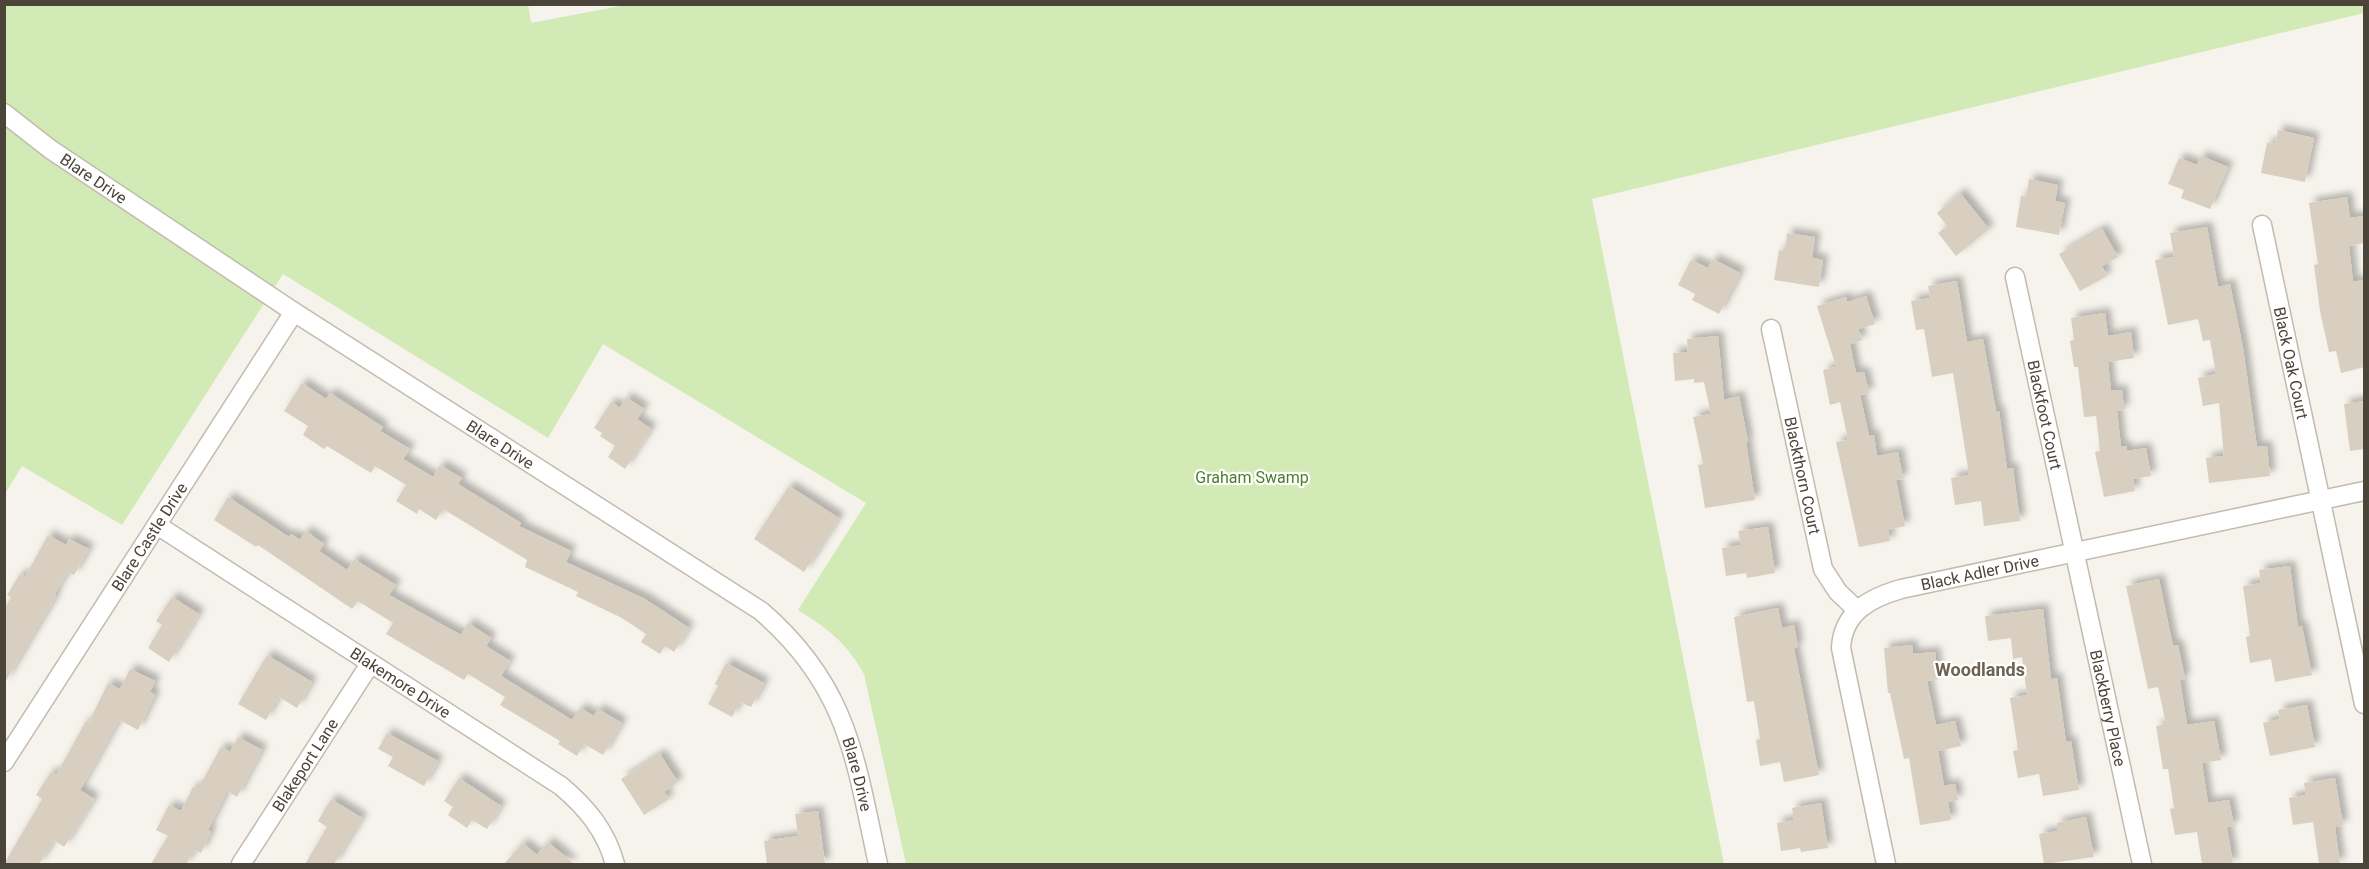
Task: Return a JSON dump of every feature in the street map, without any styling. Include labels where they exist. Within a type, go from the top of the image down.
[{"type":"street","name":"Blare Drive","points":[[4,113],[50,149],[294,312],[751,605],[777,625],[812,665],[840,714],[853,753],[878,864]]},
{"type":"street","name":"Black Oak Court","points":[[2262,225],[2364,704]]},
{"type":"street","name":"Blackfoot Court","points":[[2015,277],[2075,552]]},
{"type":"street","name":"Blare Castle Drive","points":[[4,762],[294,312]]},
{"type":"street","name":"Blackthorn Court","points":[[1771,328],[1823,569],[1838,592],[1857,610]]},
{"type":"street","name":"Black Adler Drive","points":[[1857,610],[1879,596],[1901,589],[2364,491]]},
{"type":"street","name":"Blakemore Drive","points":[[157,525],[561,786],[593,818],[608,844],[615,864]]},
{"type":"street","name":"Blackberry Place","points":[[2075,552],[2142,864]]},
{"type":"street","points":[[1857,610],[1843,634],[1842,658],[1886,864]]},
{"type":"street","name":"Blakeport Lane","points":[[241,864],[370,664]]},
{"type":"green space","name":"Graham Swamp","points":[[528,4],[531,23],[631,4],[2364,5],[2364,13],[1592,199],[1724,864],[906,864],[864,674],[836,637],[798,610],[866,503],[603,344],[548,438],[283,274],[122,525],[22,466],[5,494],[5,5]]},
{"type":"building","points":[[2278,130],[2314,138],[2305,182],[2261,173],[2267,143],[2275,144]]},
{"type":"building","points":[[2201,156],[2228,167],[2210,209],[2181,198],[2184,190],[2168,184],[2179,158],[2197,165]]},
{"type":"building","points":[[2029,179],[2058,185],[2055,201],[2065,203],[2059,235],[2016,227],[2021,196],[2026,197]]},
{"type":"building","points":[[1960,193],[1989,229],[1956,256],[1938,233],[1947,226],[1937,213]]},
{"type":"building","points":[[2347,197],[2350,218],[2364,216],[2364,243],[2349,246],[2353,282],[2364,280],[2364,367],[2341,373],[2336,351],[2329,352],[2320,311],[2314,265],[2318,264],[2309,203]]},
{"type":"building","points":[[2207,227],[2218,287],[2230,284],[2243,348],[2257,447],[2267,446],[2270,476],[2209,483],[2206,458],[2224,456],[2219,403],[2203,406],[2198,378],[2216,374],[2210,340],[2203,341],[2198,319],[2168,325],[2155,260],[2174,257],[2170,233]]},
{"type":"building","points":[[2102,229],[2118,257],[2102,266],[2107,276],[2080,291],[2059,254]]},
{"type":"building","points":[[1787,233],[1815,237],[1812,258],[1823,260],[1819,287],[1774,280],[1779,250],[1785,251]]},
{"type":"building","points":[[1713,259],[1740,273],[1719,314],[1692,300],[1695,294],[1678,285],[1691,260],[1708,268]]},
{"type":"building","points":[[1957,281],[1967,342],[1983,339],[1996,411],[1999,411],[2007,469],[2013,468],[2020,521],[1984,526],[1981,501],[1955,505],[1951,478],[1969,475],[1953,373],[1932,377],[1924,329],[1916,330],[1911,301],[1930,298],[1928,286]]},
{"type":"building","points":[[1866,296],[1875,324],[1858,329],[1862,340],[1850,344],[1856,373],[1864,372],[1869,393],[1860,395],[1869,436],[1874,435],[1877,456],[1898,452],[1903,479],[1896,480],[1905,526],[1888,530],[1890,541],[1859,547],[1836,442],[1848,440],[1840,402],[1830,405],[1823,370],[1836,367],[1817,306],[1846,297],[1847,302]]},
{"type":"building","points":[[2105,313],[2108,336],[2131,332],[2134,358],[2108,362],[2111,391],[2122,390],[2124,410],[2117,411],[2121,447],[2126,446],[2127,451],[2146,448],[2151,476],[2133,479],[2135,491],[2104,497],[2095,452],[2100,451],[2096,416],[2084,417],[2078,367],[2074,367],[2070,341],[2074,340],[2071,318]]},
{"type":"building","points":[[1718,336],[1724,400],[1739,396],[1748,441],[1746,442],[1755,500],[1705,508],[1698,465],[1703,464],[1693,417],[1711,414],[1704,382],[1694,383],[1694,379],[1675,381],[1673,353],[1688,352],[1687,339]]},
{"type":"building","points":[[302,383],[326,399],[330,393],[383,427],[380,431],[410,449],[403,459],[433,477],[440,465],[462,478],[458,484],[521,523],[519,526],[571,551],[566,562],[645,599],[689,628],[674,652],[665,646],[660,654],[641,642],[646,634],[622,618],[576,596],[578,592],[525,567],[527,560],[443,509],[436,520],[419,509],[417,514],[396,501],[406,485],[375,466],[371,473],[327,446],[324,449],[303,435],[308,426],[284,411]]},
{"type":"building","points":[[626,397],[644,409],[637,419],[651,429],[625,469],[608,457],[615,446],[600,436],[602,433],[594,428],[611,402],[620,408]]},
{"type":"building","points":[[2364,401],[2364,449],[2350,451],[2344,404]]},
{"type":"building","points":[[789,486],[839,518],[804,572],[754,539]]},
{"type":"building","points":[[228,497],[289,537],[291,534],[300,540],[306,531],[324,544],[319,551],[347,570],[354,559],[396,585],[389,595],[461,635],[468,623],[491,638],[486,646],[510,661],[501,676],[572,720],[580,708],[594,716],[598,709],[622,723],[603,755],[584,744],[577,756],[558,744],[560,741],[500,705],[505,697],[468,674],[464,680],[386,634],[393,623],[358,601],[352,609],[258,545],[256,547],[214,520]]},
{"type":"building","points":[[1768,527],[1775,573],[1747,578],[1746,573],[1726,576],[1722,548],[1741,545],[1738,531]]},
{"type":"building","points":[[48,535],[66,545],[69,539],[89,549],[74,575],[68,572],[4,684],[4,609],[11,597],[7,595],[20,574],[25,577]]},
{"type":"building","points":[[2290,566],[2298,627],[2302,626],[2312,675],[2275,682],[2271,659],[2250,663],[2246,637],[2250,636],[2243,586],[2261,583],[2259,570]]},
{"type":"building","points":[[2159,579],[2173,646],[2178,645],[2185,679],[2180,680],[2187,725],[2214,721],[2221,760],[2202,763],[2208,803],[2229,800],[2234,826],[2227,827],[2233,864],[2202,864],[2197,832],[2175,835],[2170,809],[2174,808],[2168,769],[2163,769],[2156,726],[2166,724],[2158,687],[2148,689],[2126,586]]},
{"type":"building","points":[[172,597],[199,614],[169,662],[148,648],[162,625],[156,621]]},
{"type":"building","points":[[1778,608],[1782,628],[1794,625],[1798,647],[1794,648],[1819,775],[1784,782],[1780,762],[1760,766],[1756,740],[1760,739],[1754,701],[1747,702],[1734,617]]},
{"type":"building","points":[[2043,609],[2051,679],[2057,678],[2066,742],[2071,741],[2079,790],[2043,796],[2039,774],[2018,778],[2013,751],[2018,750],[2010,698],[2027,695],[2022,657],[2013,659],[2011,638],[1988,641],[1985,616]]},
{"type":"building","points":[[1912,645],[1913,654],[1935,652],[1938,679],[1927,681],[1936,725],[1955,721],[1961,746],[1938,751],[1944,786],[1955,784],[1958,800],[1948,802],[1951,820],[1920,825],[1909,758],[1904,759],[1890,693],[1888,693],[1884,648]]},
{"type":"building","points":[[267,655],[312,682],[297,708],[279,697],[266,720],[238,704]]},
{"type":"building","points":[[726,663],[764,683],[751,707],[740,702],[732,717],[708,704],[718,686],[715,684]]},
{"type":"building","points":[[130,669],[155,681],[150,692],[155,695],[138,730],[119,720],[80,790],[94,799],[64,847],[54,840],[39,864],[4,864],[42,799],[36,795],[51,772],[56,775],[86,721],[89,722],[108,683],[120,689]]},
{"type":"building","points":[[2307,705],[2315,747],[2270,756],[2263,723],[2280,719],[2278,710]]},
{"type":"building","points":[[387,733],[438,761],[424,786],[388,766],[393,757],[378,749]]},
{"type":"building","points":[[238,737],[262,750],[237,797],[227,791],[208,830],[211,832],[201,853],[195,850],[186,864],[151,864],[168,836],[156,830],[169,805],[181,811],[193,787],[198,789],[221,747],[230,752]]},
{"type":"building","points":[[660,754],[678,782],[664,792],[669,799],[644,815],[621,779]]},
{"type":"building","points":[[459,778],[501,806],[487,829],[472,820],[467,828],[448,815],[453,807],[444,801]]},
{"type":"building","points":[[2335,778],[2343,825],[2335,827],[2340,864],[2319,864],[2313,822],[2293,825],[2289,798],[2306,795],[2304,783]]},
{"type":"building","points":[[331,799],[362,818],[334,864],[305,864],[327,827],[318,821]]},
{"type":"building","points":[[1821,803],[1828,848],[1801,852],[1800,848],[1781,851],[1777,823],[1794,820],[1792,808]]},
{"type":"building","points":[[818,811],[825,864],[767,864],[764,841],[798,836],[795,814]]},
{"type":"building","points":[[2086,817],[2094,857],[2044,864],[2039,834],[2058,831],[2057,823]]},
{"type":"building","points":[[548,842],[574,864],[504,864],[523,843],[537,855]]},
{"type":"district","name":"Woodlands","points":[[1980,670]]}]
